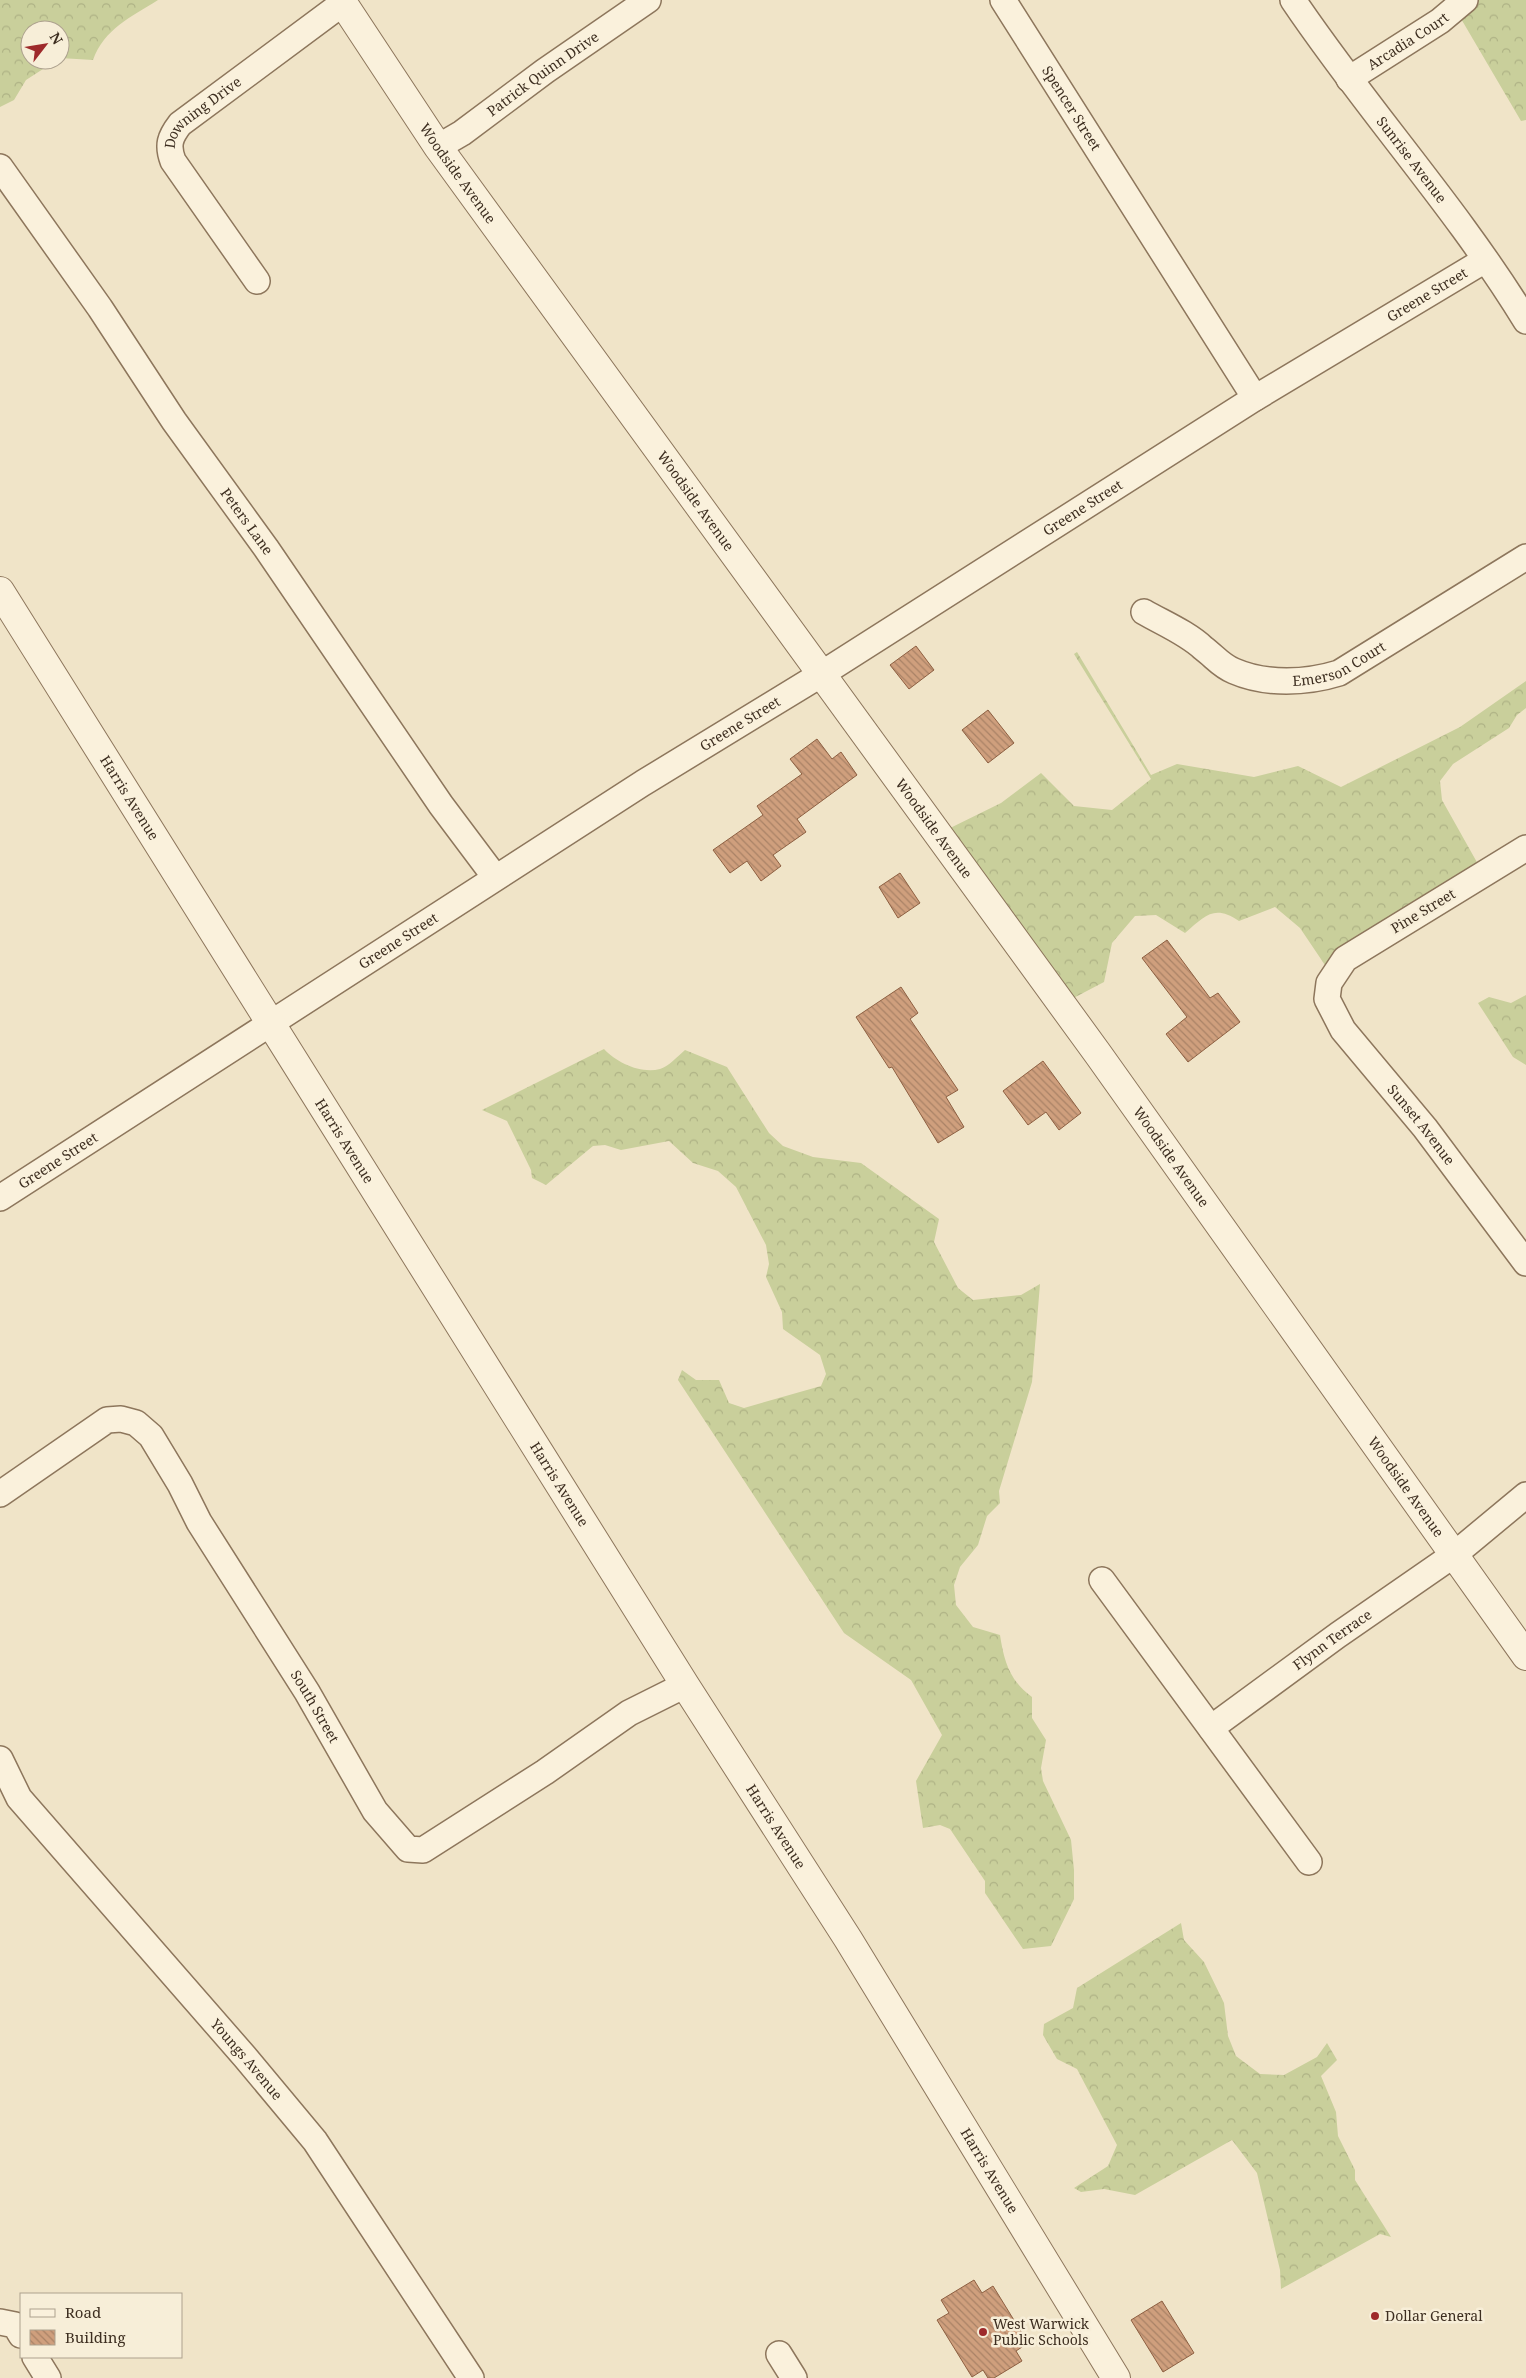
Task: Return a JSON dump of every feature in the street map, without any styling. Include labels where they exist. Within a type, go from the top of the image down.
[{"type":"street","name":"Patrick Quinn Drive","points":[[438,148],[462,133],[545,71],[648,0]]},
{"type":"street","name":"Spencer Street","points":[[1003,0],[1256,398]]},
{"type":"street","name":"Sunrise Avenue","points":[[1293,0],[1349,79],[1454,214],[1526,322]]},
{"type":"street","name":"Arcadia Court","points":[[1349,79],[1440,20],[1465,0]]},
{"type":"street","name":"Woodside Avenue","points":[[342,1],[438,148],[1098,1054],[1526,1656]]},
{"type":"street","name":"Downing Drive","points":[[257,281],[178,170],[168,148],[171,136],[180,124],[342,1]]},
{"type":"street","name":"Peters Lane","points":[[0,167],[100,308],[174,421],[266,548],[436,797],[495,877]]},
{"type":"street","name":"Greene Street","points":[[0,1198],[495,877],[1256,398],[1485,260]]},
{"type":"street","name":"Emerson Court","points":[[1144,612],[1203,647],[1216,661],[1234,672],[1278,681],[1316,681],[1339,673],[1526,557]]},
{"type":"street","name":"Harris Avenue","points":[[0,591],[685,1685],[848,1939],[1116,2378]]},
{"type":"street","name":"Pine Street","points":[[1329,983],[1345,959],[1526,848]]},
{"type":"street","name":"Sunset Avenue","points":[[1329,983],[1327,999],[1343,1030],[1425,1128],[1526,1263]]},
{"type":"street","name":"South Street","points":[[0,1494],[107,1420],[120,1419],[136,1422],[151,1436],[180,1484],[199,1522],[307,1692],[375,1811],[408,1849],[422,1850],[545,1772],[629,1713],[685,1685]]},
{"type":"street","name":"Flynn Terrace","points":[[1211,1728],[1338,1635],[1455,1554],[1526,1495]]},
{"type":"street","points":[[1102,1580],[1309,1862]]},
{"type":"street","name":"Youngs Avenue","points":[[0,1759],[19,1798],[245,2056],[316,2141],[471,2378]]},
{"type":"street","points":[[0,2322],[15,2325],[20,2333]]},
{"type":"street","points":[[779,2354],[794,2378]]},
{"type":"street","points":[[36,2358],[48,2378]]},
{"type":"green space","points":[[0,0],[158,0],[128,18],[111,32],[98,49],[93,60],[70,59],[70,20],[20,20],[20,70],[42,70],[26,80],[14,100],[0,107]]},
{"type":"green space","points":[[1450,0],[1526,0],[1526,120],[1521,121]]},
{"type":"green space","points":[[1077,652],[1151,775],[1177,764],[1254,777],[1298,766],[1341,787],[1460,727],[1526,681],[1526,708],[1517,715],[1509,728],[1453,764],[1440,781],[1442,800],[1483,873],[1331,974],[1300,928],[1275,907],[1239,921],[1223,913],[1210,914],[1185,933],[1156,915],[1135,916],[1112,943],[1104,982],[1064,1003],[940,833],[1001,803],[1041,773],[1074,806],[1112,810],[1151,779],[1074,654]]},
{"type":"green space","points":[[1526,995],[1526,1065],[1513,1057],[1478,1003],[1489,997],[1511,1003]]},
{"type":"green space","points":[[604,1049],[622,1063],[637,1069],[653,1070],[663,1068],[685,1050],[727,1067],[769,1133],[783,1146],[813,1157],[861,1163],[939,1219],[934,1242],[958,1288],[973,1300],[1021,1295],[1040,1284],[1032,1382],[999,1491],[1000,1503],[987,1516],[978,1545],[960,1567],[954,1585],[956,1605],[973,1627],[1000,1635],[1009,1670],[1018,1684],[1032,1697],[1032,1718],[1046,1740],[1041,1768],[1043,1781],[1071,1840],[1074,1870],[1074,1899],[1051,1946],[1023,1949],[985,1893],[985,1881],[950,1829],[940,1825],[923,1828],[916,1781],[942,1735],[911,1680],[844,1633],[678,1380],[682,1370],[696,1380],[719,1380],[729,1403],[744,1408],[821,1386],[826,1374],[820,1355],[783,1329],[782,1312],[766,1277],[769,1264],[766,1245],[736,1187],[718,1171],[693,1163],[669,1141],[621,1150],[605,1145],[593,1146],[546,1185],[532,1178],[531,1170],[507,1121],[482,1110]]},
{"type":"green space","points":[[1181,1923],[1184,1940],[1204,1962],[1224,2003],[1228,2036],[1236,2056],[1260,2074],[1284,2075],[1317,2057],[1327,2043],[1337,2060],[1321,2076],[1336,2112],[1338,2136],[1355,2170],[1355,2180],[1391,2237],[1380,2234],[1281,2289],[1280,2270],[1257,2173],[1232,2140],[1135,2195],[1104,2189],[1081,2192],[1074,2188],[1108,2166],[1117,2145],[1077,2069],[1057,2059],[1043,2035],[1044,2024],[1073,2008],[1077,1988]]},
{"type":"building","points":[[916,646],[934,670],[909,689],[890,665]]},
{"type":"building","points":[[988,710],[1014,743],[988,763],[962,730]]},
{"type":"building","points":[[817,739],[832,759],[841,752],[857,775],[797,819],[806,832],[773,855],[781,866],[761,881],[747,861],[730,873],[713,850],[763,815],[757,806],[802,774],[790,759]]},
{"type":"building","points":[[900,873],[920,903],[898,918],[879,887]]},
{"type":"building","points":[[1167,940],[1210,998],[1218,993],[1240,1022],[1188,1062],[1166,1034],[1187,1017],[1142,958]]},
{"type":"building","points":[[901,987],[918,1013],[910,1019],[958,1090],[946,1097],[964,1127],[938,1143],[892,1067],[889,1068],[856,1017]]},
{"type":"building","points":[[1043,1061],[1081,1113],[1059,1130],[1046,1112],[1028,1125],[1003,1091]]},
{"type":"building","name":"West Warwick Public Schools","points":[[974,2280],[982,2293],[993,2286],[1028,2343],[1016,2351],[1022,2361],[994,2378],[988,2378],[983,2370],[972,2377],[937,2320],[949,2313],[941,2300]]},
{"type":"building","points":[[1162,2301],[1194,2353],[1163,2372],[1131,2320]]},
{"type":"place","name":"Dollar General","points":[[1375,2316]]},
{"type":"place","name":"West Warwick Public Schools","points":[[983,2332]]}]
